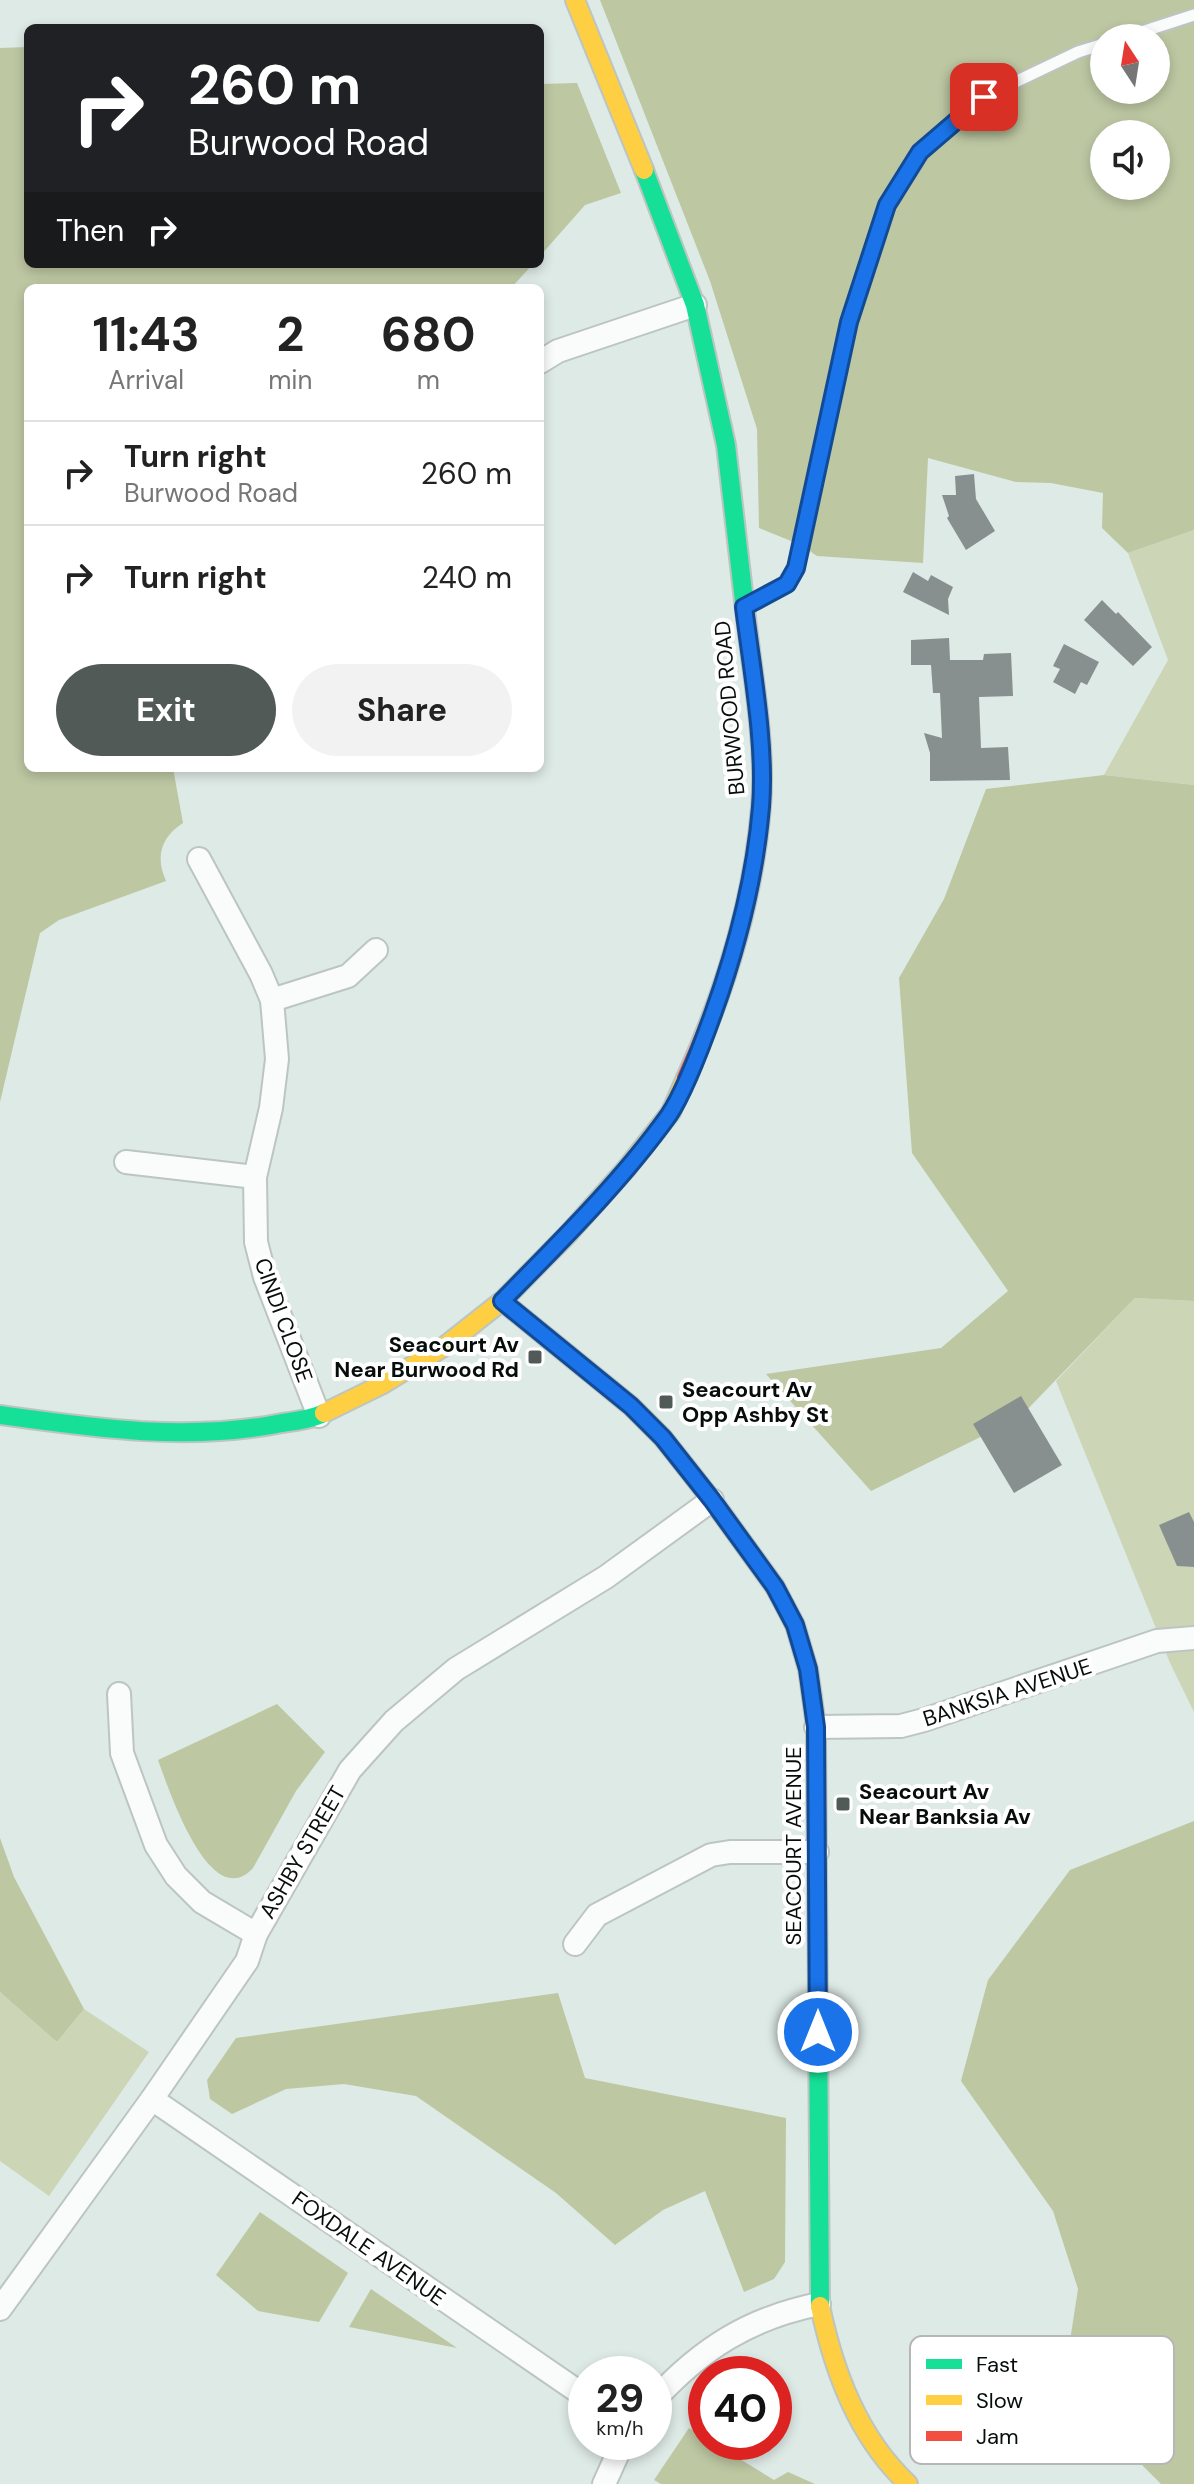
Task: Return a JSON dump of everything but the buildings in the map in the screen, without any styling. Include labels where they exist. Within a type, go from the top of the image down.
[{"type":"main road","name":"BURWOOD ROAD","points":[[0,1415],[91,1428],[177,1433],[255,1429],[319,1416],[381,1385],[445,1346],[502,1301],[569,1233],[671,1112],[704,1039],[733,959],[751,882],[761,805],[759,733],[726,445],[695,305],[575,0]]},
{"type":"main road","name":"SEACOURT AVENUE","points":[[502,1301],[631,1406],[663,1438],[775,1587],[795,1625],[808,1669],[816,1727],[819,2304],[826,2341],[840,2385],[865,2433],[908,2484]]},
{"type":"street","points":[[544,360],[558,351],[695,305]]},
{"type":"street","name":"CINDI CLOSE","points":[[199,859],[272,1000],[277,1059],[271,1108],[255,1177],[256,1242],[265,1277],[319,1416]]},
{"type":"street","points":[[272,1000],[348,976],[376,950]]},
{"type":"street","points":[[126,1162],[255,1177]]},
{"type":"street","name":"ASHBY STREET","points":[[0,2309],[152,2099],[247,1961],[256,1934],[350,1770],[394,1721],[456,1669],[606,1577],[712,1500]]},
{"type":"street","name":"BANKSIA AVENUE","points":[[816,1727],[901,1726],[1157,1641],[1194,1638]]},
{"type":"street","points":[[119,1694],[122,1753],[156,1845],[176,1876],[202,1902],[256,1934]]},
{"type":"street","points":[[575,1944],[597,1915],[711,1855],[730,1852],[817,1852]]},
{"type":"street","name":"FOXDALE AVENUE","points":[[152,2099],[568,2385]]},
{"type":"street","points":[[672,2380],[718,2343],[762,2319],[819,2304]]},
{"type":"street","points":[[604,2484],[615,2460]]},
{"type":"lane","points":[[1166,24],[1194,15]]},
{"type":"lane","points":[[744,607],[787,584],[796,568],[849,322],[887,205],[920,152],[984,97],[1090,48]]},
{"type":"green space","points":[[600,0],[1194,0],[1194,530],[1128,553],[1102,528],[1103,493],[1051,483],[1016,482],[928,458],[923,563],[817,556],[801,545],[759,528],[757,429],[710,281]]},
{"type":"green space","points":[[24,47],[24,268],[529,268],[515,284],[24,284],[24,772],[174,772],[183,823],[162,848],[161,864],[166,881],[59,920],[40,933],[0,1102],[0,48]]},
{"type":"green space","points":[[577,83],[621,193],[585,205],[544,251],[544,84]]},
{"type":"green space","points":[[1194,530],[1194,785],[1104,775],[1168,660],[1128,553]]},
{"type":"green space","points":[[1104,775],[1194,785],[1194,1301],[1135,1298],[1019,1418],[871,1491],[766,1374],[941,1348],[1008,1291],[912,1153],[899,978],[944,899],[986,789]]},
{"type":"green space","points":[[1135,1298],[1194,1301],[1194,1712],[1170,1663],[1056,1381]]},
{"type":"green space","points":[[277,1704],[325,1752],[296,1791],[253,1868],[237,1878],[221,1875],[193,1842],[158,1760]]},
{"type":"green space","points":[[1194,1821],[1194,2484],[1161,2484],[1141,2464],[1174,2464],[1174,2336],[1071,2336],[1078,2289],[1053,2211],[961,2081],[988,1980],[1070,1870]]},
{"type":"green space","points":[[0,1838],[14,1877],[84,2009],[57,2042],[0,1992]]},
{"type":"green space","points":[[0,1992],[57,2042],[84,2009],[149,2052],[49,2196],[0,2161]]},
{"type":"green space","points":[[558,1993],[585,2078],[786,2118],[785,2262],[774,2279],[744,2292],[705,2191],[663,2210],[615,2245],[556,2193],[416,2096],[344,2084],[286,2089],[232,2114],[210,2099],[207,2080],[236,2038]]},
{"type":"green space","points":[[260,2212],[348,2273],[319,2322],[258,2311],[216,2275]]},
{"type":"green space","points":[[371,2289],[457,2348],[349,2327]]},
{"type":"green space","points":[[688,2429],[688,2460],[741,2460],[774,2480],[788,2472],[815,2484],[661,2484],[654,2480],[667,2460],[672,2460],[672,2453]]},
{"type":"traffic: fast","points":[[644,170],[695,305],[726,445],[746,618]]},
{"type":"traffic: fast","points":[[0,1415],[141,1431],[212,1432],[304,1420],[324,1413]]},
{"type":"traffic: fast","points":[[812,1697],[816,1727],[820,2306]]},
{"type":"traffic: slow","points":[[575,0],[644,170]]},
{"type":"traffic: slow","points":[[324,1413],[381,1385],[445,1346],[502,1301],[626,1169],[671,1112],[686,1078]]},
{"type":"traffic: slow","points":[[502,1301],[631,1406],[663,1438],[712,1500],[775,1587],[795,1625],[808,1669],[812,1697]]},
{"type":"traffic: slow","points":[[820,2306],[850,2402],[875,2446],[908,2484]]},
{"type":"traffic: jam","points":[[686,1078],[725,980],[744,912],[757,842],[762,760],[746,618]]},
{"type":"place","name":"Seacourt Av Near Burwood Rd","points":[[535,1357]]},
{"type":"place","name":"Seacourt Av Opp Ashby St","points":[[666,1402]]},
{"type":"place","name":"Seacourt Av Near Banksia Av","points":[[843,1804]]},
{"type":"route","points":[[818,2032],[816,1727],[808,1669],[795,1625],[775,1587],[663,1438],[631,1406],[502,1301],[569,1233],[671,1112],[704,1039],[733,959],[751,882],[761,805],[759,733],[744,607],[775,593],[787,584],[796,568],[849,322],[887,205],[920,152],[984,97]]}]
